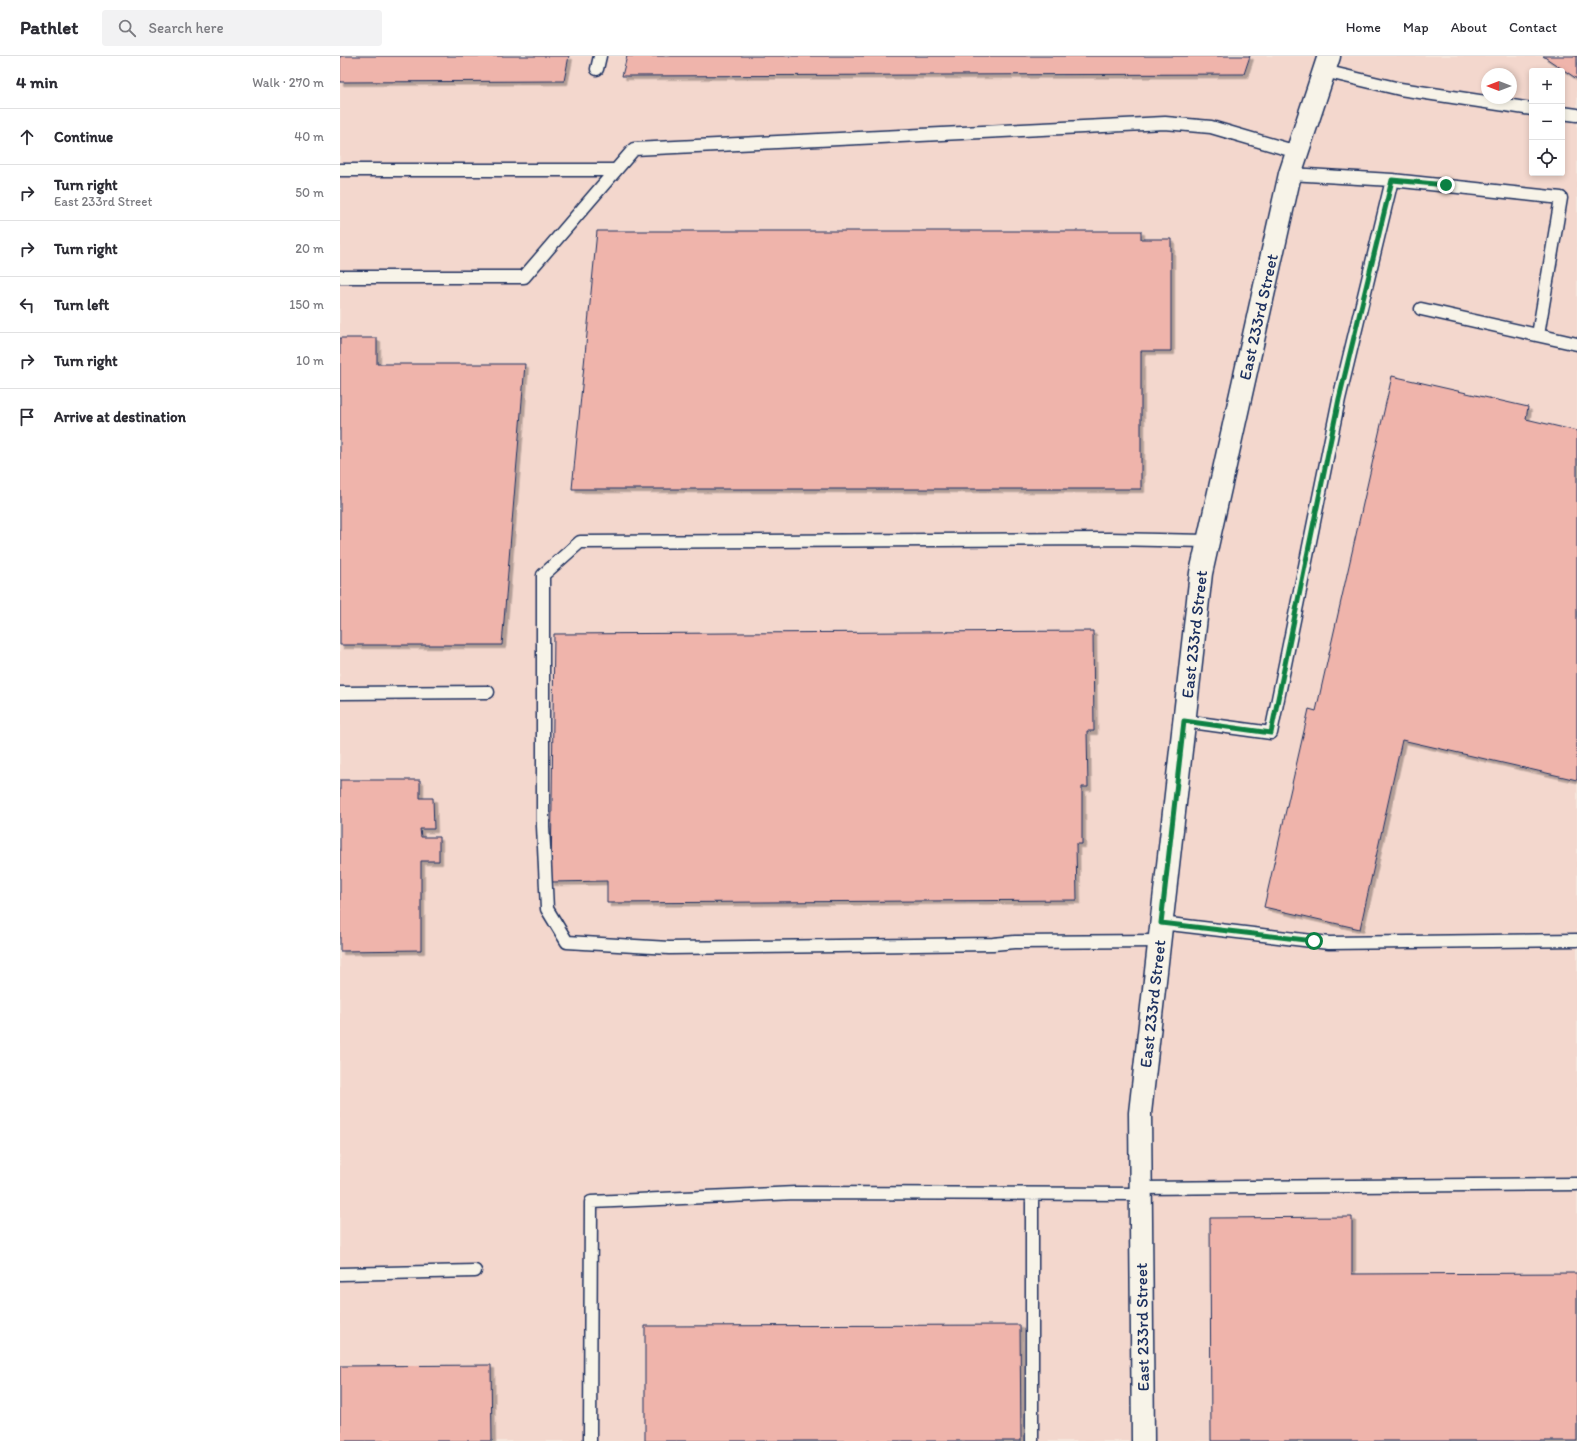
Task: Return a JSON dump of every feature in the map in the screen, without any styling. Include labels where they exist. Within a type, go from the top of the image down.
[{"type":"street","name":"East 233rd Street","points":[[1143,1441],[1140,1112],[1201,573],[1290,174],[1326,64]]},
{"type":"lane","points":[[597,69],[600,56]]},
{"type":"lane","points":[[1326,64],[1400,89],[1529,109]]},
{"type":"lane","points":[[1565,114],[1577,116]]},
{"type":"lane","points":[[340,277],[524,277],[634,150],[1164,123],[1211,127],[1297,152]]},
{"type":"lane","points":[[340,170],[616,170]]},
{"type":"lane","points":[[1290,174],[1392,180],[1561,198],[1538,335]]},
{"type":"lane","points":[[1184,721],[1271,733],[1339,399],[1392,180]]},
{"type":"lane","points":[[1421,309],[1577,344]]},
{"type":"lane","points":[[1207,541],[1109,539],[580,542],[543,575],[543,826],[547,909],[567,942],[669,948],[993,944],[1160,932],[1329,943],[1577,940]]},
{"type":"lane","points":[[340,693],[488,692]]},
{"type":"lane","points":[[590,1441],[591,1202],[796,1193],[1032,1194],[1577,1184]]},
{"type":"lane","points":[[1032,1194],[1032,1441]]},
{"type":"lane","points":[[340,1274],[475,1271]]},
{"type":"shaded area","points":[[340,56],[1577,56],[1577,1441],[340,1441]]},
{"type":"building","points":[[340,56],[569,56],[564,81],[340,82]]},
{"type":"building","points":[[627,56],[1250,56],[1244,74],[622,76]]},
{"type":"building","points":[[1543,56],[1577,56],[1577,79],[1565,71],[1565,68],[1561,68]]},
{"type":"building","points":[[597,231],[1141,231],[1141,239],[1171,239],[1171,351],[1141,351],[1141,489],[572,489]]},
{"type":"building","points":[[340,338],[377,338],[377,364],[525,364],[502,645],[340,645]]},
{"type":"building","points":[[1392,376],[1528,407],[1526,419],[1577,431],[1577,780],[1402,740],[1360,929],[1264,907],[1309,709],[1316,711]]},
{"type":"building","points":[[1093,631],[1094,731],[1087,731],[1088,787],[1082,787],[1082,844],[1076,844],[1077,900],[607,903],[607,881],[551,882],[554,634]]},
{"type":"building","points":[[340,780],[420,780],[420,798],[433,798],[434,829],[420,829],[421,837],[439,837],[439,861],[421,861],[421,950],[340,951]]},
{"type":"building","points":[[1352,1217],[1352,1274],[1577,1273],[1577,1441],[1211,1441],[1210,1218]]},
{"type":"building","points":[[1020,1325],[1021,1441],[645,1441],[645,1326]]},
{"type":"building","points":[[491,1365],[492,1441],[340,1441],[340,1366]]},
{"type":"route","points":[[1314,941],[1161,923],[1184,721],[1271,733],[1339,399],[1392,180],[1446,185]]}]
